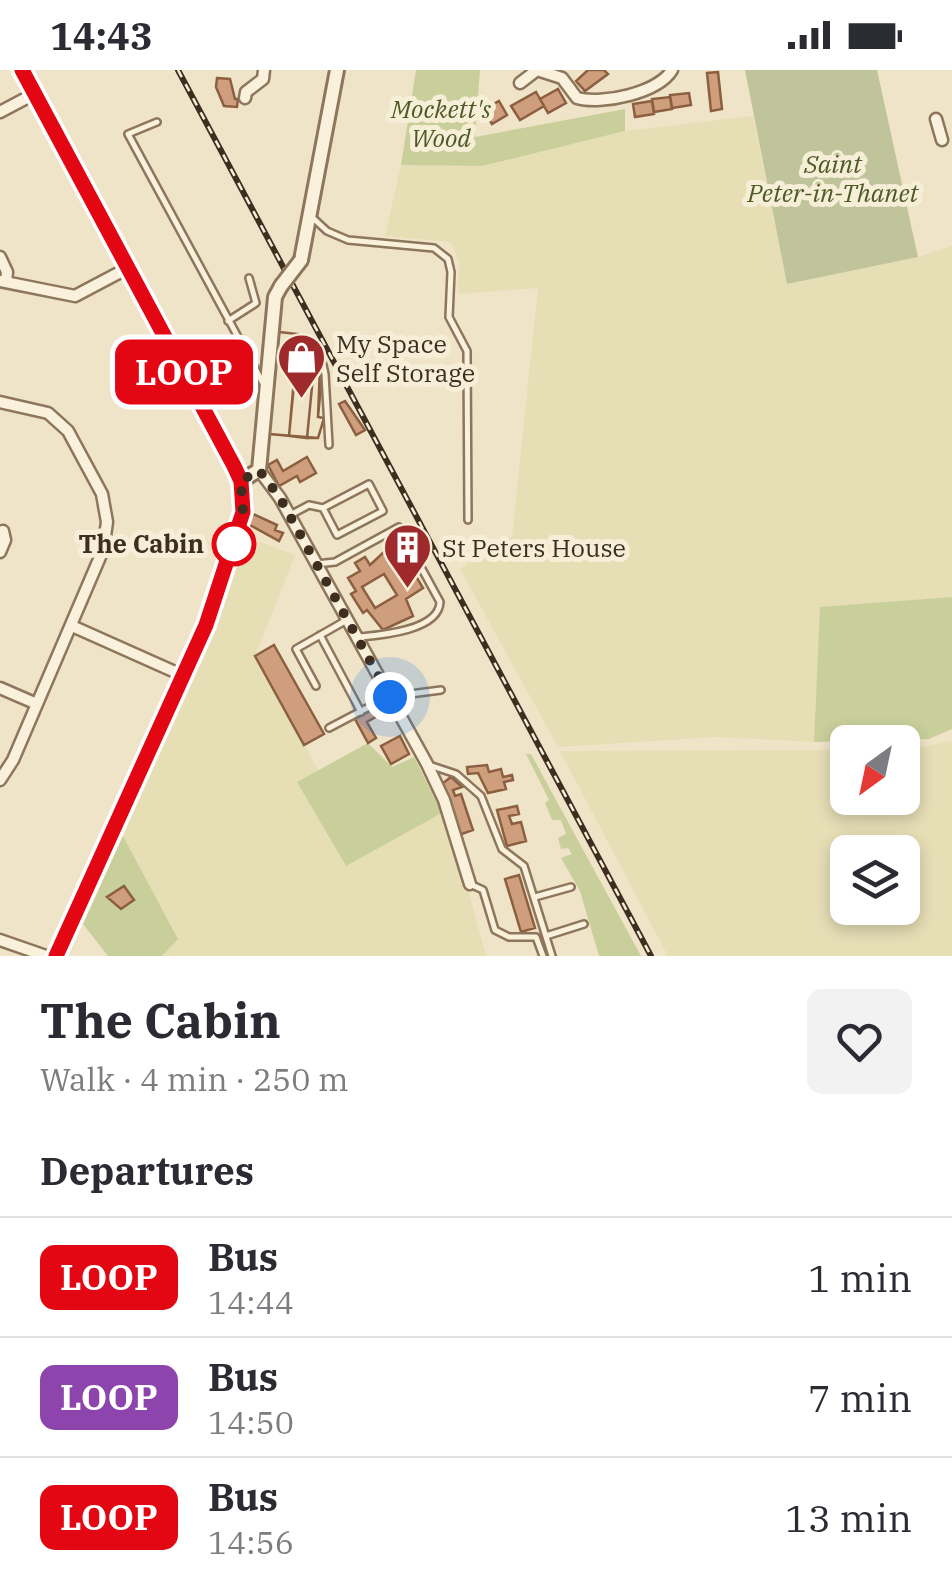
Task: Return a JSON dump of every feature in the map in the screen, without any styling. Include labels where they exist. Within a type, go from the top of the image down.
[{"type":"main road","points":[[22,70],[241,481],[243,512],[184,676],[56,956]]},
{"type":"street","points":[[245,98],[246,92],[263,79],[264,70]]},
{"type":"street","points":[[336,70],[301,260],[275,298],[259,470],[289,515],[426,764],[444,800],[470,884]]},
{"type":"street","points":[[520,83],[537,70],[565,74],[577,98],[588,101],[624,95],[662,82],[672,70]]},
{"type":"street","points":[[0,112],[34,94]]},
{"type":"street","points":[[939,129],[952,125]]},
{"type":"street","points":[[0,257],[7,272],[3,281],[74,296],[128,268]]},
{"type":"street","points":[[0,402],[36,408],[60,422],[102,494],[108,522],[103,550],[72,626],[13,760],[0,780]]},
{"type":"street","points":[[241,481],[259,470]]},
{"type":"street","points":[[0,552],[5,540],[3,531]]},
{"type":"street","points":[[72,626],[184,676]]},
{"type":"street","points":[[0,688],[37,704]]},
{"type":"street","points":[[0,940],[46,956]]},
{"type":"lane","points":[[156,122],[128,134],[255,372],[268,388]]},
{"type":"lane","points":[[311,215],[340,238],[434,248],[448,259],[452,272],[449,316],[467,351],[468,520]]},
{"type":"lane","points":[[228,321],[256,303],[250,278]]},
{"type":"lane","points":[[310,352],[323,365],[325,374],[329,445]]},
{"type":"lane","points":[[289,515],[309,505],[323,508],[368,484],[383,511],[337,535],[323,508]]},
{"type":"lane","points":[[316,564],[335,562],[399,527],[440,602],[440,610],[434,619],[386,634],[357,638]]},
{"type":"lane","points":[[316,686],[296,649],[347,619]]},
{"type":"lane","points":[[320,635],[361,712]]},
{"type":"lane","points":[[329,728],[391,700],[441,690]]},
{"type":"lane","points":[[426,764],[456,774],[481,796],[502,849],[524,866],[552,956]]},
{"type":"lane","points":[[470,884],[483,890],[495,930],[503,936],[536,937],[544,956]]},
{"type":"lane","points":[[534,897],[572,887]]},
{"type":"lane","points":[[546,936],[584,924]]},
{"type":"shaded area","points":[[753,116],[787,284],[918,257],[952,246],[952,597],[820,608],[814,742],[716,737],[558,747],[460,569],[512,537],[538,288],[458,294],[459,262],[451,242],[385,236],[401,165],[482,166],[625,131]]},
{"type":"shaded area","points":[[247,537],[295,555],[255,656],[318,770],[298,782],[346,866],[442,813],[450,821],[486,956],[162,956],[177,939],[123,836],[191,681]]},
{"type":"shaded area","points":[[952,741],[952,956],[668,956],[560,751],[830,750],[830,815],[920,815],[920,748]]},
{"type":"green space","name":"Mockett's Wood","points":[[416,70],[480,70],[475,137],[625,109],[625,131],[482,166],[401,165]]},
{"type":"green space","name":"Saint Peter-in-Thanet","points":[[745,70],[877,70],[918,257],[787,284]]},
{"type":"green space","points":[[952,597],[952,729],[920,739],[920,725],[830,725],[830,742],[814,742],[820,607]]},
{"type":"green space","points":[[368,743],[392,767],[414,757],[442,813],[346,866],[297,782]]},
{"type":"green space","points":[[526,754],[531,754],[641,956],[599,956],[580,891],[561,858],[572,854],[568,848],[561,849],[558,838],[566,834],[561,820],[552,820],[545,803],[549,800]]},
{"type":"green space","points":[[123,836],[178,939],[162,956],[108,956],[83,924]]},
{"type":"building","points":[[588,70],[604,70],[608,74],[585,91],[576,81]]},
{"type":"building","points":[[718,72],[722,109],[711,111],[707,73]]},
{"type":"building","points":[[217,78],[230,79],[237,107],[224,106],[216,87]]},
{"type":"building","points":[[558,89],[566,103],[548,113],[540,99]]},
{"type":"building","points":[[536,92],[544,106],[520,120],[511,106]]},
{"type":"building","points":[[689,93],[691,105],[672,108],[670,95]]},
{"type":"building","points":[[670,97],[672,109],[654,112],[652,99]]},
{"type":"building","points":[[499,101],[507,115],[492,124],[483,110]]},
{"type":"building","points":[[652,101],[654,114],[635,117],[633,104]]},
{"type":"building","points":[[279,332],[298,334],[289,436],[269,434]]},
{"type":"building","points":[[279,332],[298,334],[296,364],[320,367],[318,417],[324,418],[318,438],[269,434]]},
{"type":"building","name":"My Space Self Storage","points":[[296,364],[314,366],[307,438],[289,436]]},
{"type":"building","points":[[314,366],[320,367],[322,375],[318,417],[324,418],[318,438],[307,438]]},
{"type":"building","points":[[345,401],[365,430],[356,435],[339,404]]},
{"type":"building","points":[[307,457],[316,473],[300,482],[297,476],[279,486],[268,465],[277,460],[283,471]]},
{"type":"building","points":[[253,514],[277,525],[275,530],[283,533],[279,541],[248,524]]},
{"type":"building","name":"St Peters House","points":[[386,550],[392,561],[403,554],[423,588],[406,599],[413,616],[383,630],[367,610],[363,613],[351,594],[356,591],[348,578],[360,571],[355,563],[365,557],[370,565]],"holes":[[[384,574],[397,595],[375,608],[362,587]]]},
{"type":"building","points":[[274,645],[324,734],[304,745],[255,656]]},
{"type":"building","points":[[375,708],[379,715],[367,722],[376,738],[368,743],[355,719]]},
{"type":"building","points":[[400,736],[409,754],[391,764],[381,746]]},
{"type":"building","points":[[487,765],[489,772],[501,769],[503,777],[512,775],[513,780],[504,782],[506,789],[488,793],[478,773],[468,774],[467,767]]},
{"type":"building","points":[[451,777],[462,787],[453,790],[455,796],[461,794],[473,830],[459,835],[442,784]]},
{"type":"building","points":[[517,806],[519,814],[509,816],[512,824],[521,822],[526,841],[507,846],[497,810]]},
{"type":"building","points":[[519,875],[535,928],[521,932],[505,879]]},
{"type":"building","points":[[124,886],[134,900],[121,909],[107,897]]},
{"type":"railway","points":[[178,70],[651,956]]},
{"type":"bus line","name":"LOOP","points":[[22,70],[234,466],[244,496],[234,544],[206,625],[56,956]]},
{"type":"place","name":"My Space Self Storage","points":[[301,400]]},
{"type":"place","name":"The Cabin","points":[[234,544]]},
{"type":"place","name":"St Peters House","points":[[407,590]]},
{"type":"route","points":[[234,544],[243,512],[241,481],[259,470],[280,498],[390,697]]}]
